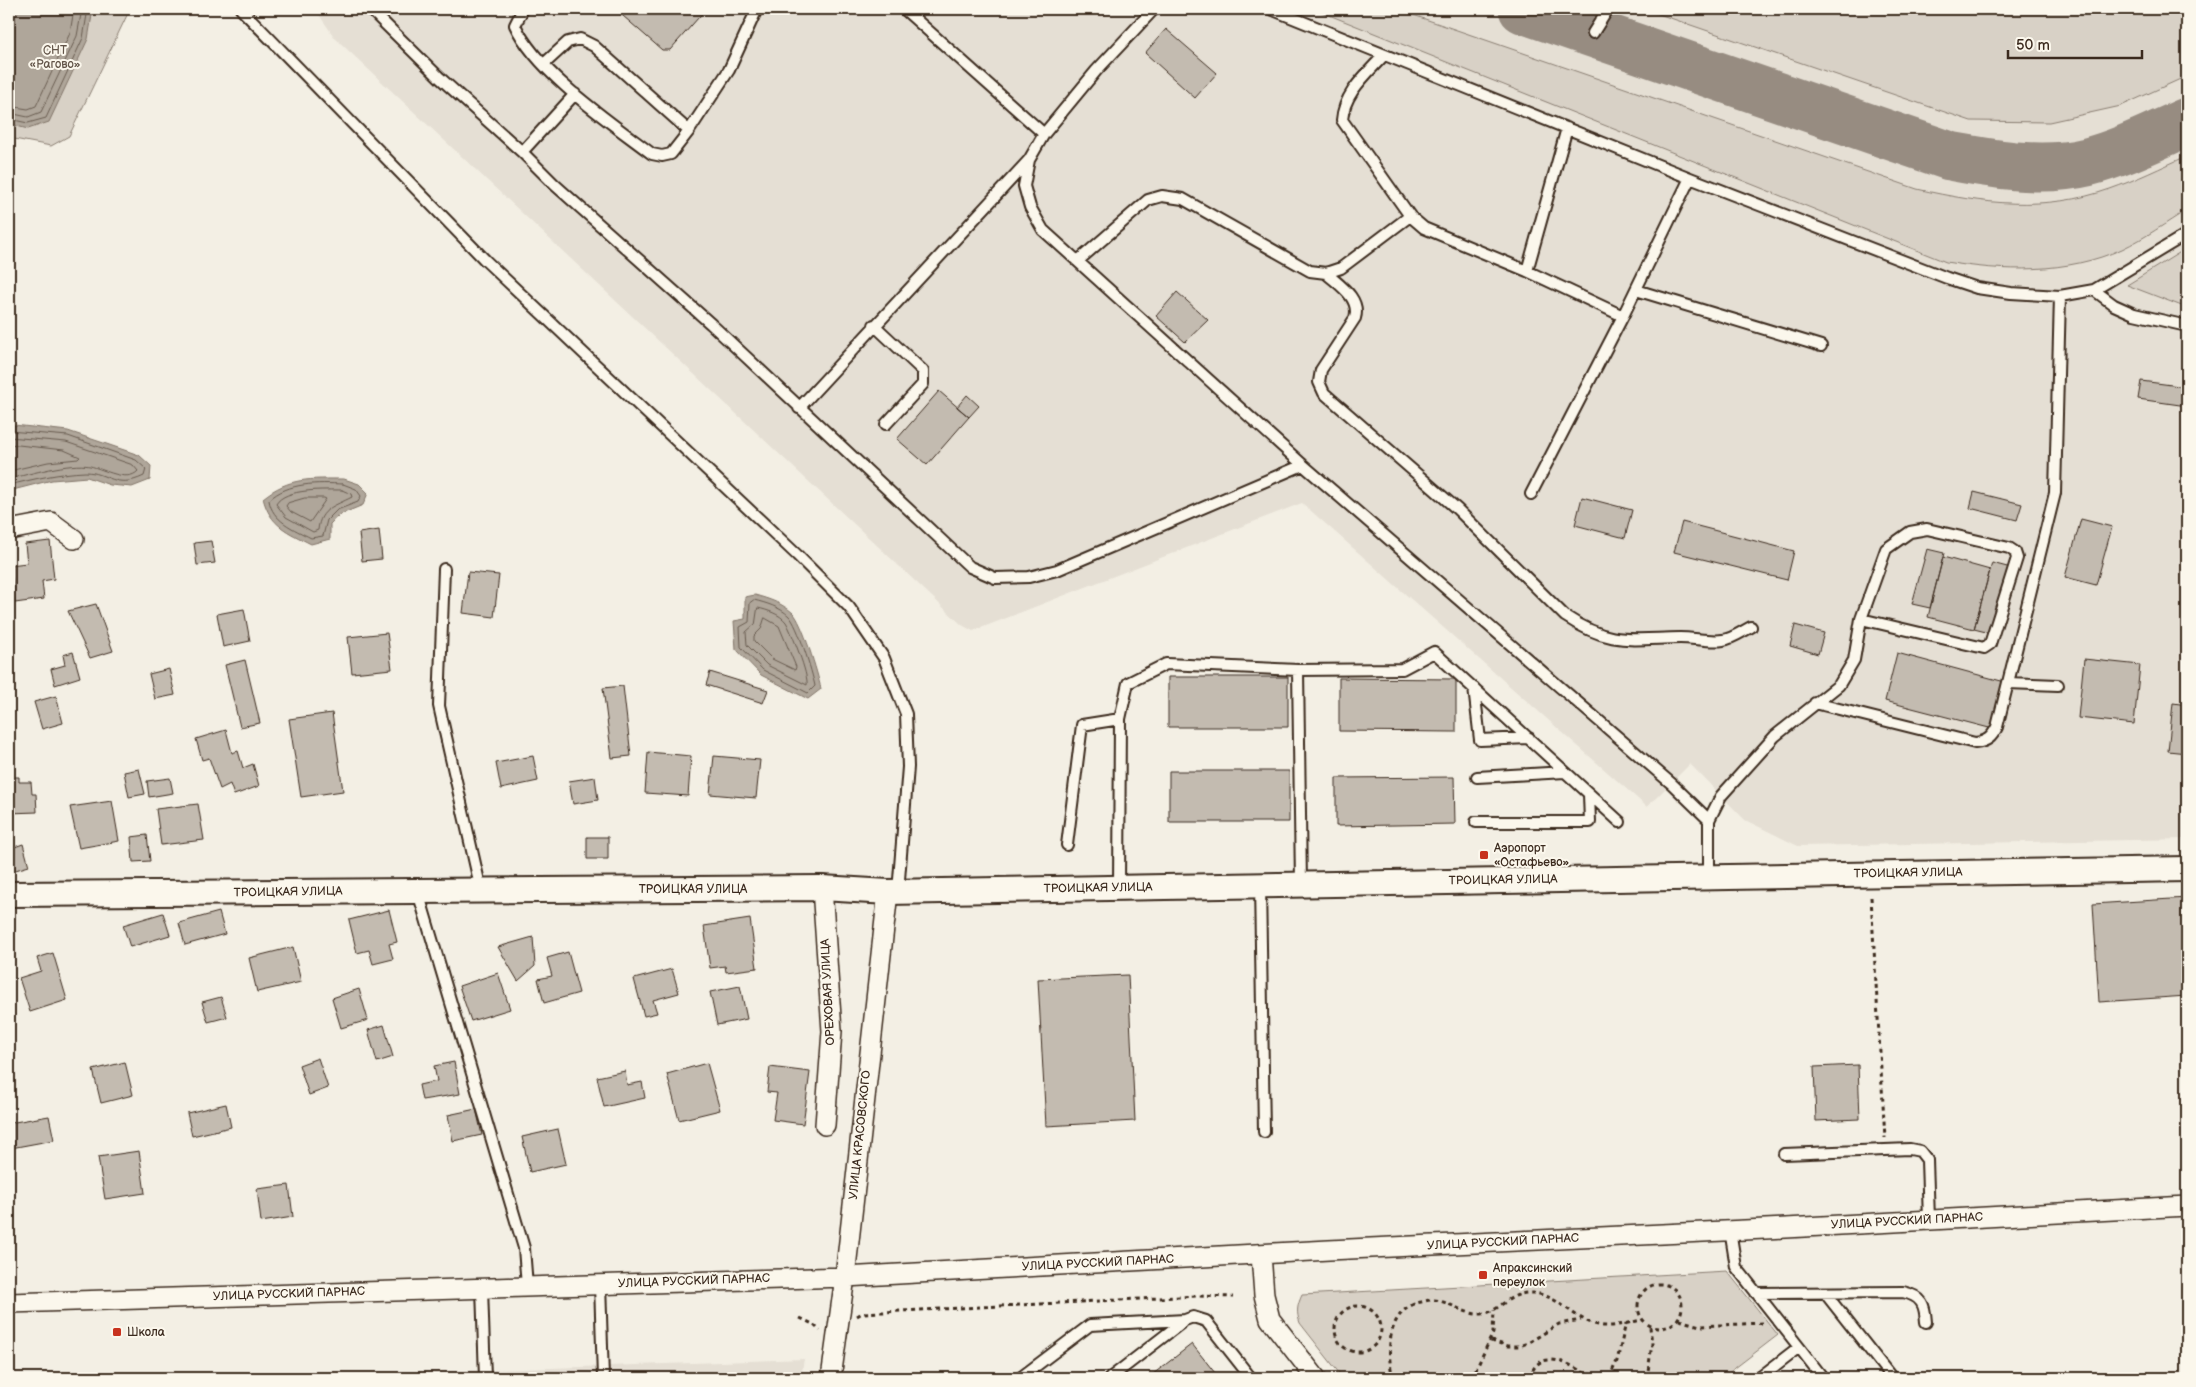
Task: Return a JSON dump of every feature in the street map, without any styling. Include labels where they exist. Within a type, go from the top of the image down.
[{"type":"street","points":[[9,530],[51,522],[74,539]]},
{"type":"street","name":"ТРОИЦКАЯ УЛИЦА","points":[[9,894],[822,888],[893,892],[2187,869]]},
{"type":"street","name":"ОРЕХОВАЯ УЛИЦА","points":[[822,888],[832,1031],[825,1125]]},
{"type":"street","name":"УЛИЦА КРАСОВСКОГО","points":[[831,1378],[893,892]]},
{"type":"street","name":"УЛИЦА РУССКИЙ ПАРНАС","points":[[9,1303],[845,1277],[2187,1206]]},
{"type":"street","points":[[1261,1254],[1264,1295],[1270,1319],[1316,1378]]},
{"type":"lane","points":[[241,9],[486,261],[797,555],[848,607],[884,658],[906,714],[908,767],[893,892]]},
{"type":"lane","points":[[370,9],[440,78],[711,324],[970,567],[995,578],[1029,578],[1058,570],[1303,464]]},
{"type":"lane","points":[[522,9],[515,25],[522,40],[544,64],[575,94],[652,154],[662,156],[671,154],[689,131],[729,70],[758,9]]},
{"type":"lane","points":[[799,408],[1029,160],[1044,134],[1096,71],[1154,9]]},
{"type":"lane","points":[[1271,9],[1690,178],[1977,288],[2011,293],[2060,296],[2094,290],[2187,234]]},
{"type":"lane","points":[[1593,33],[1608,9]]},
{"type":"lane","points":[[911,11],[1044,134]]},
{"type":"lane","points":[[544,64],[568,42],[580,39],[594,46],[689,131]]},
{"type":"lane","points":[[1384,55],[1349,95],[1343,107],[1342,120],[1410,216],[1424,228],[1527,271],[1623,316]]},
{"type":"lane","points":[[522,152],[575,94]]},
{"type":"lane","points":[[1527,271],[1567,128]]},
{"type":"lane","points":[[1029,160],[1024,186],[1030,207],[1043,230],[1079,260],[1303,464],[1672,784],[1708,820]]},
{"type":"lane","points":[[1531,494],[1623,316],[1690,178]]},
{"type":"lane","points":[[1079,260],[1148,200],[1162,196],[1183,199],[1310,271],[1326,273],[1341,268],[1410,216]]},
{"type":"lane","points":[[1326,273],[1355,301],[1358,309],[1355,318],[1321,370],[1318,382],[1324,393],[1457,509],[1565,616],[1583,628],[1602,636],[1626,640],[1682,638],[1724,640],[1751,627]]},
{"type":"lane","points":[[1636,290],[1821,346]]},
{"type":"lane","points":[[2094,290],[2114,305],[2134,314],[2187,326]]},
{"type":"lane","points":[[1816,703],[1975,743],[1984,742],[1992,736],[1997,727],[2055,493],[2060,296]]},
{"type":"lane","points":[[874,326],[923,371],[924,376],[923,384],[886,424]]},
{"type":"lane","points":[[1709,877],[1708,820],[1720,796],[1775,736],[1839,685],[1854,660],[1861,619],[1886,549],[1910,532],[1928,529],[2009,548],[2015,552],[2017,558],[1990,644],[1984,648],[1861,619]]},
{"type":"lane","points":[[444,569],[439,706],[481,890]]},
{"type":"lane","points":[[1119,888],[1120,719],[1128,684],[1166,664],[1298,670],[1402,669],[1434,652],[1620,822]]},
{"type":"lane","points":[[1298,670],[1301,884]]},
{"type":"lane","points":[[2008,683],[2058,685]]},
{"type":"lane","points":[[1474,688],[1480,740],[1529,738]]},
{"type":"lane","points":[[1067,845],[1082,725],[1120,719]]},
{"type":"lane","points":[[1477,777],[1565,772]]},
{"type":"lane","points":[[1476,822],[1590,822],[1589,794]]},
{"type":"lane","points":[[1260,884],[1264,1132]]},
{"type":"lane","points":[[418,891],[524,1248],[528,1286]]},
{"type":"lane","points":[[1784,1154],[1916,1149],[1927,1160],[1929,1220]]},
{"type":"lane","points":[[1730,1230],[1736,1267],[1823,1378]]},
{"type":"lane","points":[[600,1284],[603,1378]]},
{"type":"lane","points":[[482,1288],[485,1378]]},
{"type":"lane","points":[[1825,1293],[1892,1378]]},
{"type":"lane","points":[[1756,1294],[1909,1293],[1918,1297],[1923,1303],[1926,1322]]},
{"type":"lane","points":[[1020,1378],[1090,1325],[1193,1318],[1206,1321],[1251,1378]]},
{"type":"lane","points":[[1110,1378],[1185,1320]]},
{"type":"lane","points":[[1759,1378],[1799,1347]]},
{"type":"path","points":[[1872,897],[1885,1150]]},
{"type":"path","points":[[1655,1284],[1666,1284],[1676,1289],[1682,1299],[1683,1310],[1679,1320],[1666,1328],[1650,1327],[1642,1320],[1638,1309],[1639,1298],[1645,1289],[1655,1284]]},
{"type":"path","points":[[1393,1378],[1389,1363],[1390,1335],[1398,1316],[1413,1303],[1433,1299],[1476,1314],[1485,1314],[1494,1310],[1505,1300],[1518,1294],[1533,1293],[1547,1296],[1582,1320],[1607,1326],[1642,1320]]},
{"type":"path","points":[[853,1318],[862,1313],[1198,1296],[1233,1297]]},
{"type":"path","points":[[1355,1306],[1366,1307],[1376,1314],[1381,1324],[1381,1336],[1375,1346],[1366,1352],[1355,1353],[1344,1349],[1337,1340],[1334,1329],[1337,1318],[1344,1310],[1355,1306]]},
{"type":"path","points":[[1472,1378],[1491,1341],[1495,1325],[1494,1310]]},
{"type":"path","points":[[800,1318],[813,1324],[822,1334]]},
{"type":"path","points":[[1491,1341],[1519,1346],[1528,1343],[1559,1324],[1582,1320]]},
{"type":"path","points":[[1679,1320],[1690,1324],[1710,1326],[1779,1322]]},
{"type":"path","points":[[1610,1378],[1617,1361],[1626,1323]]},
{"type":"path","points":[[1647,1378],[1650,1369],[1652,1344],[1650,1327]]},
{"type":"path","points":[[1381,1336],[1390,1335]]},
{"type":"path","points":[[1530,1378],[1536,1367],[1550,1360],[1564,1361],[1592,1378]]},
{"type":"shaded area","points":[[315,9],[2187,9],[2187,839],[1798,846],[1745,820],[1690,764],[1647,807],[1302,503],[973,631],[962,625],[335,38]]},
{"type":"shaded area","points":[[804,1359],[801,1378],[263,1378],[494,1370]]},
{"type":"green space","name":"СНТ «Рагово»","points":[[9,9],[130,9],[69,136],[51,146],[9,138]]},
{"type":"green space","points":[[1314,9],[1396,9],[1917,189],[1966,199],[2014,203],[2062,201],[2110,189],[2187,156],[2187,210],[2122,249],[2079,263],[2035,269],[2012,269],[1946,262]]},
{"type":"green space","points":[[1644,9],[2187,9],[2187,76],[2121,106],[2049,122],[1971,121]]},
{"type":"green space","points":[[2187,248],[2187,308],[2127,285]]},
{"type":"green space","points":[[1727,1271],[1778,1335],[1722,1378],[1343,1378],[1300,1323],[1298,1316],[1298,1306],[1302,1295]]},
{"type":"water","name":"СНТ «Рагово»","points":[[9,9],[93,9],[88,39],[49,122],[28,129],[9,124]]},
{"type":"water","points":[[9,426],[68,431],[139,455],[151,466],[150,480],[132,487],[110,485],[87,477],[52,480],[9,491]]},
{"type":"water","points":[[311,479],[344,479],[359,484],[368,493],[363,505],[339,515],[330,524],[330,539],[311,544],[281,527],[275,522],[266,508],[263,498],[282,486]]},
{"type":"water","points":[[755,595],[780,604],[797,618],[809,648],[821,689],[808,699],[761,675],[736,649],[734,621],[745,619],[745,597]]},
{"type":"building","points":[[615,9],[706,9],[670,50],[662,50]]},
{"type":"building","points":[[1166,29],[1217,73],[1195,98],[1145,53]]},
{"type":"building","points":[[1177,292],[1208,320],[1185,342],[1156,316]]},
{"type":"building","points":[[2141,381],[2187,387],[2187,406],[2138,399]]},
{"type":"building","points":[[939,391],[969,417],[927,465],[897,439]]},
{"type":"building","points":[[967,395],[979,406],[969,417],[957,407]]},
{"type":"building","points":[[1974,492],[2022,504],[2017,520],[1970,508]]},
{"type":"building","points":[[1582,497],[1632,510],[1625,538],[1575,525]]},
{"type":"building","points":[[2081,519],[2112,527],[2096,585],[2065,577]]},
{"type":"building","points":[[1682,522],[1794,551],[1787,580],[1674,552]]},
{"type":"building","points":[[379,530],[382,559],[362,561],[359,533]]},
{"type":"building","points":[[50,541],[54,579],[42,581],[44,599],[15,603],[10,565],[27,563],[25,544]]},
{"type":"building","points":[[211,541],[215,563],[197,565],[194,543]]},
{"type":"building","points":[[1927,549],[1944,553],[1930,608],[1912,604]]},
{"type":"building","points":[[1943,557],[1990,570],[1974,629],[1928,617]]},
{"type":"building","points":[[1992,563],[2011,568],[1990,633],[1974,629]]},
{"type":"building","points":[[468,572],[499,575],[494,617],[463,613]]},
{"type":"building","points":[[96,604],[113,651],[90,658],[68,611]]},
{"type":"building","points":[[244,609],[250,641],[223,647],[217,614]]},
{"type":"building","points":[[1795,625],[1824,633],[1818,654],[1790,646]]},
{"type":"building","points":[[387,633],[392,669],[352,673],[348,637]]},
{"type":"building","points":[[73,652],[80,677],[55,685],[51,669],[65,665],[63,655]]},
{"type":"building","points":[[1897,653],[2005,682],[1993,729],[1885,701]]},
{"type":"building","points":[[2084,659],[2140,665],[2134,724],[2078,718]]},
{"type":"building","points":[[245,660],[260,723],[240,727],[225,665]]},
{"type":"building","points":[[169,669],[175,695],[155,699],[149,674]]},
{"type":"building","points":[[710,672],[768,690],[763,703],[706,685]]},
{"type":"building","points":[[1168,677],[1288,677],[1288,727],[1168,727]]},
{"type":"building","points":[[1339,678],[1456,679],[1456,732],[1339,731]]},
{"type":"building","points":[[623,686],[631,756],[612,758],[603,688]]},
{"type":"building","points":[[56,696],[63,723],[42,729],[34,702]]},
{"type":"building","points":[[2173,703],[2187,705],[2187,753],[2168,751]]},
{"type":"building","points":[[332,713],[343,791],[301,797],[289,719]]},
{"type":"building","points":[[226,730],[232,753],[238,751],[243,768],[253,764],[259,786],[234,795],[230,784],[220,789],[209,758],[202,760],[196,739]]},
{"type":"building","points":[[648,752],[691,756],[688,796],[645,793]]},
{"type":"building","points":[[533,756],[538,781],[501,789],[496,763]]},
{"type":"building","points":[[714,756],[760,760],[756,798],[710,794]]},
{"type":"building","points":[[9,768],[11,768],[11,777],[19,777],[19,782],[31,782],[32,794],[36,794],[37,812],[9,813]]},
{"type":"building","points":[[139,769],[145,794],[129,797],[124,772]]},
{"type":"building","points":[[1169,771],[1289,771],[1289,822],[1169,822]]},
{"type":"building","points":[[595,777],[598,800],[573,804],[569,781]]},
{"type":"building","points":[[1454,777],[1455,824],[1336,826],[1336,778]]},
{"type":"building","points":[[170,778],[173,793],[149,797],[147,781]]},
{"type":"building","points":[[112,801],[119,841],[79,848],[70,807]]},
{"type":"building","points":[[198,804],[204,840],[161,845],[156,809]]},
{"type":"building","points":[[147,835],[150,861],[133,862],[131,837]]},
{"type":"building","points":[[587,837],[608,837],[608,859],[587,859]]},
{"type":"building","points":[[23,844],[29,866],[12,871],[9,862],[9,849]]},
{"type":"building","points":[[2187,898],[2187,996],[2099,1002],[2093,904]]},
{"type":"building","points":[[389,910],[397,942],[389,944],[393,959],[373,964],[369,950],[357,953],[349,920]]},
{"type":"building","points":[[219,912],[225,934],[185,945],[179,923]]},
{"type":"building","points":[[163,913],[170,935],[130,947],[123,925]]},
{"type":"building","points":[[750,919],[757,968],[726,972],[725,966],[710,968],[704,926]]},
{"type":"building","points":[[533,937],[535,966],[518,981],[498,947]]},
{"type":"building","points":[[293,947],[301,982],[257,992],[249,958]]},
{"type":"building","points":[[568,952],[579,993],[544,1003],[538,979],[552,976],[547,958]]},
{"type":"building","points":[[53,953],[67,1000],[30,1012],[19,978],[41,971],[37,958]]},
{"type":"building","points":[[672,969],[679,993],[653,1000],[657,1013],[644,1016],[634,979]]},
{"type":"building","points":[[498,973],[510,1009],[471,1021],[459,986]]},
{"type":"building","points":[[1128,975],[1135,1121],[1046,1126],[1038,979]]},
{"type":"building","points":[[740,986],[747,1019],[717,1025],[710,992]]},
{"type":"building","points":[[359,989],[368,1020],[341,1028],[332,998]]},
{"type":"building","points":[[221,997],[227,1017],[208,1022],[202,1002]]},
{"type":"building","points":[[384,1025],[393,1057],[377,1062],[368,1030]]},
{"type":"building","points":[[318,1058],[328,1088],[309,1095],[299,1065]]},
{"type":"building","points":[[125,1062],[133,1095],[101,1103],[93,1070]]},
{"type":"building","points":[[454,1062],[460,1094],[422,1100],[419,1085],[437,1081],[434,1066]]},
{"type":"building","points":[[707,1063],[720,1110],[679,1120],[667,1074]]},
{"type":"building","points":[[1858,1065],[1860,1119],[1816,1121],[1814,1067]]},
{"type":"building","points":[[770,1067],[810,1072],[803,1124],[773,1120],[777,1093],[767,1092]]},
{"type":"building","points":[[625,1071],[627,1085],[642,1082],[645,1098],[604,1107],[597,1077]]},
{"type":"building","points":[[226,1104],[231,1127],[192,1136],[187,1113]]},
{"type":"building","points":[[476,1109],[482,1135],[453,1141],[448,1115]]},
{"type":"building","points":[[49,1116],[54,1140],[11,1148],[9,1123]]},
{"type":"building","points":[[558,1129],[566,1164],[530,1172],[522,1137]]},
{"type":"building","points":[[139,1151],[145,1193],[105,1199],[98,1157]]},
{"type":"building","points":[[289,1185],[293,1217],[261,1222],[257,1189]]},
{"type":"building","points":[[1192,1344],[1219,1378],[1148,1378]]},
{"type":"taxiway","points":[[1523,9],[1950,156],[1967,159],[2018,166],[2053,167],[2070,165],[2113,154],[2187,122]]},
{"type":"place","name":"Аэропорт «Остафьево»","points":[[1484,855]]},
{"type":"place","name":"Апраксинский переулок","points":[[1483,1275]]},
{"type":"place","name":"Школа","points":[[117,1332]]}]
